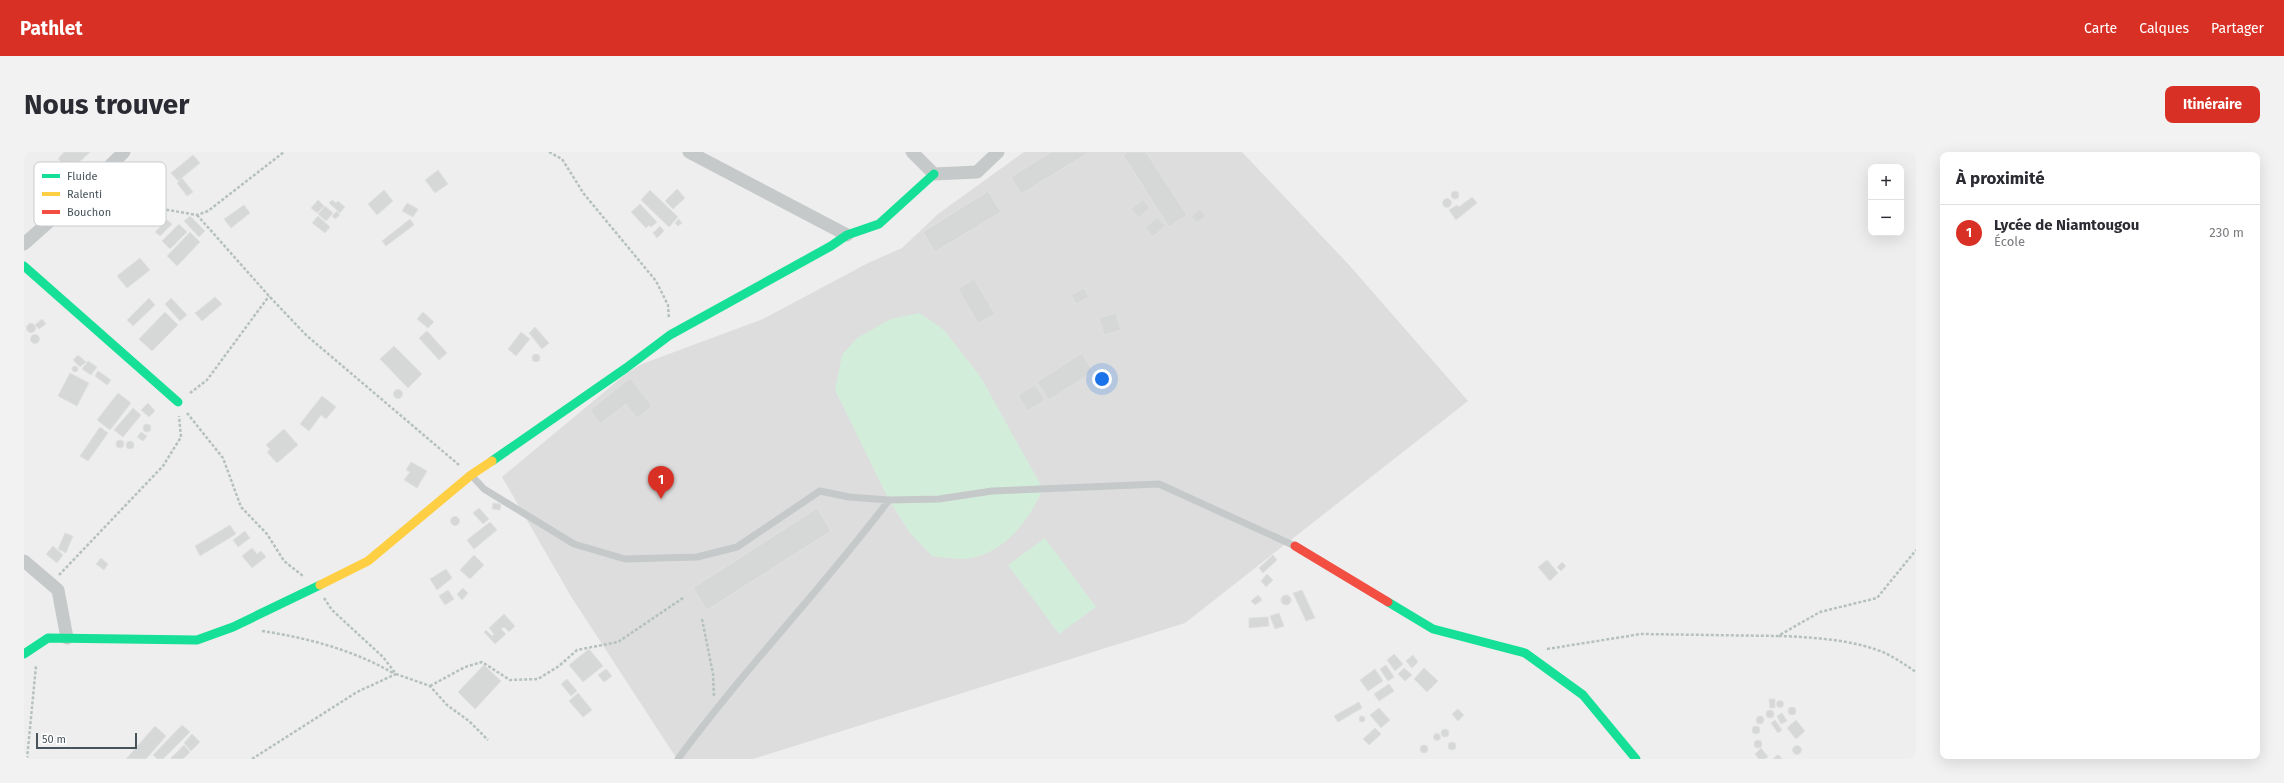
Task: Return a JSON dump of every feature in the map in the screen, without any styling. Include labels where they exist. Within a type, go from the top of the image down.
[{"type":"street","points":[[114,162],[124,152]]},
{"type":"street","points":[[689,152],[847,234]]},
{"type":"street","points":[[912,152],[934,174]]},
{"type":"street","points":[[24,654],[48,638],[197,640],[233,627],[368,561],[470,474],[626,368],[670,335],[831,246],[847,234],[879,224],[934,174],[977,172],[998,152]]},
{"type":"street","points":[[24,244],[44,226]]},
{"type":"street","points":[[24,266],[178,402]]},
{"type":"street","points":[[1295,546],[1433,629],[1525,653],[1583,695],[1636,759]]},
{"type":"street","points":[[24,561],[58,590],[67,638]]},
{"type":"lane","points":[[470,474],[484,489],[574,544],[625,559],[696,557],[737,547],[820,491],[849,497],[889,500],[939,499],[992,491],[1159,484],[1295,546]]},
{"type":"lane","points":[[678,759],[714,710],[847,556],[889,500]]},
{"type":"path","points":[[166,210],[197,215],[208,211],[284,152]]},
{"type":"path","points":[[549,152],[562,159],[584,194],[656,281],[668,305],[670,335]]},
{"type":"path","points":[[197,215],[306,336],[470,474]]},
{"type":"path","points":[[50,584],[163,466],[181,437],[178,402],[207,380],[269,296]]},
{"type":"path","points":[[1778,636],[1820,612],[1877,598],[1916,550]]},
{"type":"path","points":[[430,686],[465,667],[482,662],[510,680],[538,679],[559,666],[577,650],[618,642],[683,598]]},
{"type":"path","points":[[702,619],[713,674],[714,710]]},
{"type":"path","points":[[252,759],[357,692],[396,674],[368,659],[329,646],[256,630]]},
{"type":"path","points":[[1525,653],[1641,634],[1813,637],[1851,643],[1887,654],[1916,672]]},
{"type":"path","points":[[28,759],[36,662]]},
{"type":"shaded area","points":[[1024,152],[1242,152],[1350,266],[1468,401],[1185,623],[753,759],[677,759],[572,598],[502,477],[627,373],[642,364],[763,319],[868,263],[902,248],[938,214]]},
{"type":"green space","points":[[919,313],[943,329],[980,376],[1043,489],[1022,525],[1002,544],[977,556],[963,559],[932,556],[910,533],[889,500],[835,390],[842,355],[857,338],[891,319]]},
{"type":"green space","points":[[1045,538],[1096,607],[1059,634],[1008,565]]},
{"type":"building","points":[[64,152],[90,152],[79,162],[61,162],[58,159]]},
{"type":"building","points":[[1051,152],[1090,152],[1021,194],[1011,177]]},
{"type":"building","points":[[1128,152],[1146,152],[1187,215],[1169,227],[1123,155]]},
{"type":"building","points":[[193,155],[200,163],[178,181],[171,173]]},
{"type":"building","points":[[438,170],[448,184],[435,193],[425,180]]},
{"type":"building","points":[[182,178],[193,192],[187,196],[177,183]]},
{"type":"building","points":[[677,189],[685,198],[673,209],[665,201]]},
{"type":"building","points":[[384,190],[393,201],[377,215],[368,204]]},
{"type":"building","points":[[650,190],[678,217],[669,227],[641,200]]},
{"type":"building","points":[[988,191],[1001,212],[935,252],[923,232]]},
{"type":"building","points":[[1455,191],[1458,192],[1458,198],[1455,199],[1452,198],[1451,195],[1452,192]]},
{"type":"building","points":[[1472,197],[1477,203],[1456,220],[1449,210],[1457,205],[1459,207]]},
{"type":"building","points":[[1447,198],[1452,203],[1447,208],[1442,203]]},
{"type":"building","points":[[1143,199],[1150,208],[1139,218],[1131,209]]},
{"type":"building","points":[[318,200],[324,206],[317,213],[311,208]]},
{"type":"building","points":[[332,200],[336,203],[338,201],[345,207],[340,213],[329,203]]},
{"type":"building","points":[[407,203],[418,209],[413,217],[402,211]]},
{"type":"building","points":[[640,204],[657,222],[651,227],[649,225],[646,228],[631,212]]},
{"type":"building","points":[[244,205],[250,213],[231,228],[224,219]]},
{"type":"building","points":[[325,206],[333,213],[326,221],[318,214]]},
{"type":"building","points":[[1200,209],[1206,216],[1197,223],[1191,216]]},
{"type":"building","points":[[337,211],[340,215],[335,219],[332,216]]},
{"type":"building","points":[[190,216],[205,231],[199,237],[184,221]]},
{"type":"building","points":[[318,216],[330,227],[325,233],[312,223]]},
{"type":"building","points":[[1157,217],[1165,226],[1153,237],[1145,228]]},
{"type":"building","points":[[410,219],[414,225],[386,246],[382,241]]},
{"type":"building","points":[[679,219],[682,223],[678,226],[675,223]]},
{"type":"building","points":[[167,220],[172,224],[160,236],[155,232],[161,226],[166,226]]},
{"type":"building","points":[[179,224],[187,232],[170,249],[162,241]]},
{"type":"building","points":[[660,226],[664,231],[657,238],[653,233]]},
{"type":"building","points":[[190,232],[200,242],[177,266],[167,256]]},
{"type":"building","points":[[140,258],[150,270],[127,288],[117,276]]},
{"type":"building","points":[[974,279],[995,314],[978,323],[958,289]]},
{"type":"building","points":[[1084,288],[1089,297],[1076,304],[1071,295]]},
{"type":"building","points":[[215,297],[222,304],[202,321],[195,313]]},
{"type":"building","points":[[149,298],[155,305],[133,326],[127,320]]},
{"type":"building","points":[[171,298],[187,315],[180,321],[165,304]]},
{"type":"building","points":[[165,312],[178,325],[152,351],[139,339]]},
{"type":"building","points":[[423,312],[434,322],[428,328],[417,319]]},
{"type":"building","points":[[1116,313],[1121,330],[1104,335],[1099,318]]},
{"type":"building","points":[[42,319],[46,324],[39,329],[35,325]]},
{"type":"building","points":[[29,324],[33,324],[35,328],[33,332],[29,332],[27,330],[27,326]]},
{"type":"building","points":[[535,327],[549,343],[542,349],[529,333]]},
{"type":"building","points":[[427,331],[447,353],[439,360],[419,338]]},
{"type":"building","points":[[521,332],[530,339],[516,356],[508,349]]},
{"type":"building","points":[[33,335],[37,335],[39,339],[37,343],[33,343],[31,341],[31,337]]},
{"type":"building","points":[[394,346],[422,374],[408,388],[380,359]]},
{"type":"building","points":[[1082,353],[1093,372],[1049,400],[1037,382]]},
{"type":"building","points":[[534,354],[538,354],[540,358],[538,362],[534,362],[532,360],[532,356]]},
{"type":"building","points":[[78,355],[86,362],[80,367],[73,360]]},
{"type":"building","points":[[88,361],[97,367],[91,375],[82,369]]},
{"type":"building","points":[[75,366],[78,369],[75,372],[72,369]]},
{"type":"building","points":[[98,371],[111,380],[107,385],[95,376]]},
{"type":"building","points":[[70,373],[89,383],[77,406],[58,396]]},
{"type":"building","points":[[630,378],[652,406],[637,418],[626,404],[600,424],[590,410]]},
{"type":"building","points":[[1035,385],[1045,400],[1027,411],[1018,395]]},
{"type":"building","points":[[398,389],[403,394],[398,399],[393,394]]},
{"type":"building","points":[[118,393],[131,403],[110,430],[97,420]]},
{"type":"building","points":[[322,396],[336,407],[326,419],[321,415],[309,431],[300,424]]},
{"type":"building","points":[[148,403],[155,411],[149,417],[141,410]]},
{"type":"building","points":[[133,408],[141,415],[123,437],[114,430]]},
{"type":"building","points":[[147,424],[150,425],[150,431],[147,432],[144,431],[143,428],[144,425]]},
{"type":"building","points":[[100,427],[108,433],[88,461],[80,456]]},
{"type":"building","points":[[284,429],[298,445],[277,463],[267,452],[270,449],[266,445]]},
{"type":"building","points":[[141,432],[147,436],[143,441],[137,437]]},
{"type":"building","points":[[120,440],[123,441],[123,447],[120,448],[117,447],[116,444],[117,441]]},
{"type":"building","points":[[128,441],[132,441],[134,445],[132,449],[128,449],[126,447],[126,443]]},
{"type":"building","points":[[411,462],[427,471],[417,488],[404,480],[410,472],[406,470]]},
{"type":"building","points":[[493,503],[501,504],[500,510],[492,509]]},
{"type":"building","points":[[479,508],[489,519],[483,524],[473,513]]},
{"type":"building","points":[[817,508],[831,531],[707,610],[693,588]]},
{"type":"building","points":[[453,517],[457,517],[459,521],[457,525],[453,525],[451,523],[451,519]]},
{"type":"building","points":[[490,522],[497,530],[474,549],[467,540]]},
{"type":"building","points":[[230,525],[236,534],[200,556],[195,546]]},
{"type":"building","points":[[245,531],[250,538],[238,547],[233,540]]},
{"type":"building","points":[[65,533],[73,536],[66,553],[58,549]]},
{"type":"building","points":[[53,546],[63,555],[57,563],[46,554]]},
{"type":"building","points":[[252,548],[257,554],[261,551],[266,557],[252,568],[242,556]]},
{"type":"building","points":[[474,555],[484,565],[470,579],[460,570]]},
{"type":"building","points":[[1273,555],[1277,560],[1263,573],[1259,568]]},
{"type":"building","points":[[101,558],[108,564],[104,570],[96,564]]},
{"type":"building","points":[[1547,560],[1558,573],[1550,581],[1538,567]]},
{"type":"building","points":[[1562,562],[1566,566],[1561,571],[1557,567]]},
{"type":"building","points":[[446,569],[452,578],[437,590],[430,579]]},
{"type":"building","points":[[1267,574],[1273,580],[1266,587],[1261,581]]},
{"type":"building","points":[[463,588],[468,593],[462,600],[457,594]]},
{"type":"building","points":[[448,590],[454,599],[445,605],[439,596]]},
{"type":"building","points":[[1302,590],[1315,618],[1306,621],[1293,593]]},
{"type":"building","points":[[1258,595],[1262,600],[1255,605],[1251,601]]},
{"type":"building","points":[[1284,595],[1288,595],[1291,600],[1288,605],[1284,605],[1281,602],[1281,598]]},
{"type":"building","points":[[1279,613],[1284,626],[1275,629],[1270,616]]},
{"type":"building","points":[[504,614],[515,626],[509,632],[504,627],[501,629],[506,634],[495,644],[484,632],[486,630],[492,636],[494,634],[489,628]]},
{"type":"building","points":[[1268,617],[1269,626],[1249,628],[1249,618]]},
{"type":"building","points":[[589,649],[603,666],[583,682],[569,665]]},
{"type":"building","points":[[1394,654],[1403,664],[1395,671],[1387,660]]},
{"type":"building","points":[[1413,655],[1418,662],[1412,668],[1406,661]]},
{"type":"building","points":[[484,665],[501,681],[475,709],[458,692]]},
{"type":"building","points":[[1386,665],[1394,677],[1388,681],[1380,669]]},
{"type":"building","points":[[1404,668],[1412,675],[1405,681],[1398,674]]},
{"type":"building","points":[[1424,668],[1438,681],[1427,692],[1414,679]]},
{"type":"building","points":[[606,669],[612,676],[604,682],[598,675]]},
{"type":"building","points":[[1375,669],[1383,681],[1368,691],[1360,680]]},
{"type":"building","points":[[567,679],[577,691],[571,696],[561,684]]},
{"type":"building","points":[[1389,684],[1394,691],[1379,701],[1374,694]]},
{"type":"building","points":[[578,693],[592,710],[583,717],[569,701]]},
{"type":"building","points":[[1769,699],[1775,699],[1775,708],[1770,708]]},
{"type":"building","points":[[1780,701],[1783,704],[1780,707],[1777,704]]},
{"type":"building","points":[[1359,702],[1362,708],[1338,722],[1334,716]]},
{"type":"building","points":[[1790,707],[1794,707],[1796,711],[1794,715],[1790,715],[1788,713],[1788,709]]},
{"type":"building","points":[[1379,708],[1390,720],[1381,728],[1370,715]]},
{"type":"building","points":[[1458,709],[1464,715],[1458,721],[1452,714]]},
{"type":"building","points":[[1768,710],[1772,710],[1774,714],[1772,718],[1768,718],[1766,716],[1766,712]]},
{"type":"building","points":[[1782,713],[1787,721],[1781,724],[1777,716]]},
{"type":"building","points":[[1362,716],[1365,719],[1362,722],[1359,719]]},
{"type":"building","points":[[1758,716],[1762,716],[1764,720],[1762,724],[1758,724],[1756,722],[1756,718]]},
{"type":"building","points":[[1775,720],[1782,730],[1778,733],[1771,723]]},
{"type":"building","points":[[1796,720],[1805,731],[1796,739],[1787,728]]},
{"type":"building","points":[[182,725],[190,732],[163,759],[157,759],[153,755]]},
{"type":"building","points":[[155,726],[166,736],[146,759],[126,759]]},
{"type":"building","points":[[1754,726],[1758,726],[1760,730],[1758,734],[1754,734],[1752,732],[1752,728]]},
{"type":"building","points":[[1375,728],[1381,734],[1369,745],[1363,739]]},
{"type":"building","points":[[1445,729],[1448,730],[1448,736],[1445,737],[1442,736],[1441,733],[1442,730]]},
{"type":"building","points":[[1437,733],[1440,734],[1440,740],[1437,741],[1434,740],[1433,737],[1434,734]]},
{"type":"building","points":[[192,734],[200,742],[191,751],[184,743]]},
{"type":"building","points":[[1756,740],[1760,740],[1762,744],[1760,748],[1756,748],[1754,746],[1754,742]]},
{"type":"building","points":[[1450,742],[1454,742],[1456,746],[1454,750],[1450,750],[1448,748],[1448,744]]},
{"type":"building","points":[[184,745],[190,752],[183,759],[170,759]]},
{"type":"building","points":[[1424,745],[1427,746],[1427,752],[1424,753],[1421,752],[1420,749],[1421,746]]},
{"type":"building","points":[[1795,746],[1799,746],[1801,750],[1799,754],[1795,754],[1793,752],[1793,748]]},
{"type":"building","points":[[1761,748],[1768,757],[1765,759],[1759,759],[1755,754]]},
{"type":"building","points":[[1777,755],[1780,756],[1782,759],[1773,759]]},
{"type":"traffic: fast","points":[[492,461],[626,368],[670,335],[831,246],[847,235],[879,224],[934,174]]},
{"type":"traffic: fast","points":[[24,266],[178,402]]},
{"type":"traffic: fast","points":[[24,654],[48,638],[197,640],[233,627],[320,585]]},
{"type":"traffic: fast","points":[[1388,602],[1433,629],[1525,653],[1583,695],[1636,759]]},
{"type":"traffic: slow","points":[[320,585],[368,561],[471,475],[492,461]]},
{"type":"traffic: jam","points":[[1295,546],[1388,602]]},
{"type":"place","name":"Lycée de Niamtougou","points":[[661,499]]}]
